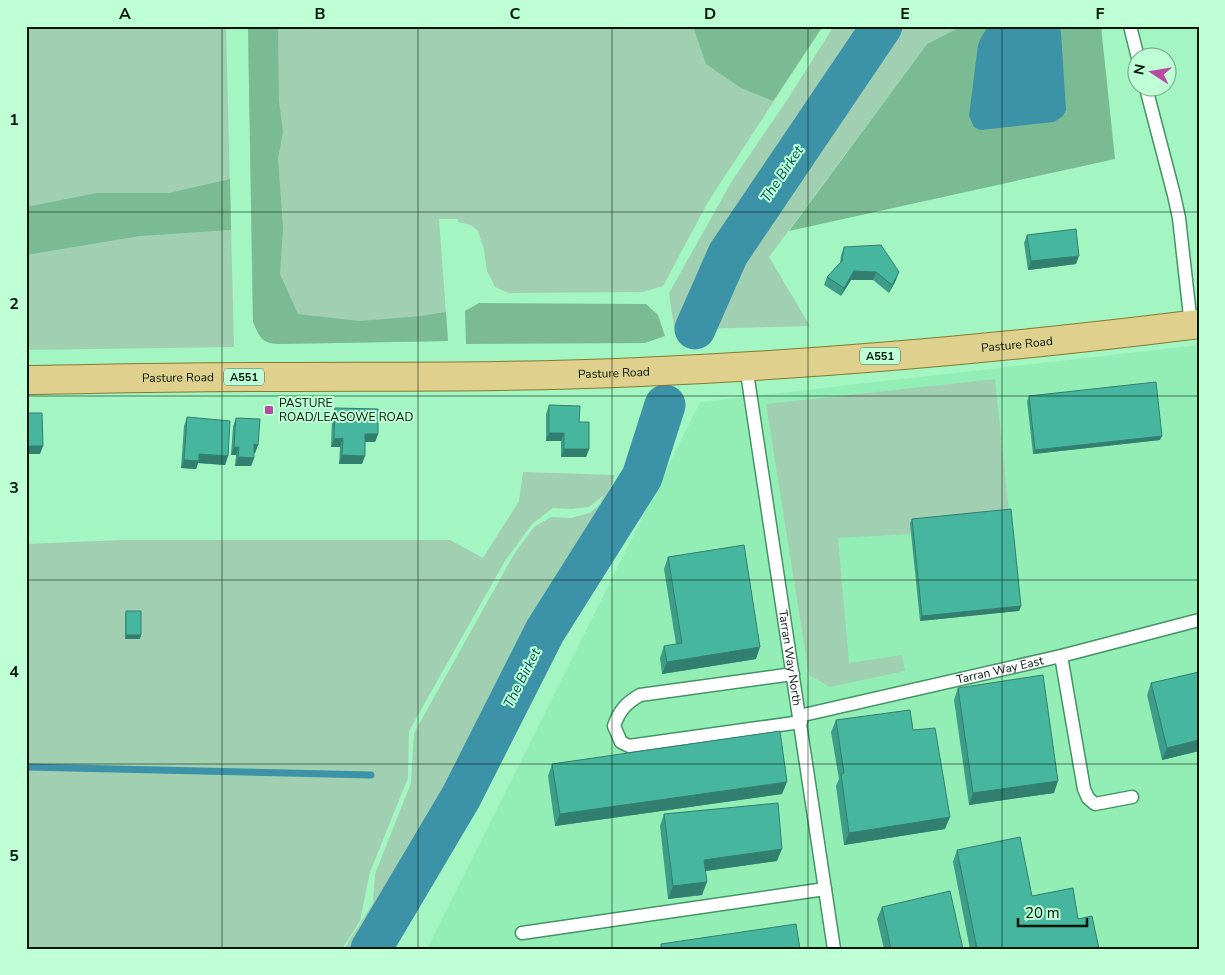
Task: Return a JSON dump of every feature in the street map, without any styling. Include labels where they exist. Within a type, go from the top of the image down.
[{"type":"main road","name":"Pasture Road","points":[[26,380],[471,376],[638,372],[943,351],[1195,324]]},
{"type":"lane","points":[[1130,26],[1136,48]]},
{"type":"lane","points":[[1149,98],[1174,195],[1195,324]]},
{"type":"lane","name":"Tarran Way North","points":[[746,366],[834,949]]},
{"type":"lane","name":"Tarran Way East","points":[[793,674],[640,696],[623,708],[617,716],[614,726],[621,742],[629,746],[800,719],[1061,656],[1199,620]]},
{"type":"lane","points":[[1061,656],[1084,789],[1088,798],[1094,804],[1132,797]]},
{"type":"lane","points":[[522,933],[825,889]]},
{"type":"shaded area","points":[[26,26],[226,26],[234,347],[26,350]]},
{"type":"shaded area","points":[[248,26],[823,26],[708,202],[663,286],[643,292],[509,293],[495,287],[487,271],[484,250],[478,231],[471,225],[458,222],[458,219],[439,219],[448,341],[279,344],[265,341],[257,332],[253,322]]},
{"type":"shaded area","points":[[248,26],[278,26],[279,101],[283,132],[278,158],[283,228],[280,274],[298,314],[359,321],[446,312],[448,341],[279,344],[265,341],[260,335],[253,322]]},
{"type":"shaded area","points":[[693,26],[823,26],[773,101],[741,88],[706,64]]},
{"type":"shaded area","points":[[834,26],[962,26],[927,44],[769,257],[810,326],[695,329],[675,334],[669,293],[732,181]]},
{"type":"shaded area","points":[[962,26],[1101,26],[1115,159],[789,231],[927,44]]},
{"type":"shaded area","points":[[230,179],[231,230],[140,236],[26,255],[26,207],[97,193],[169,193]]},
{"type":"shaded area","points":[[479,303],[646,304],[658,315],[665,336],[645,343],[466,344],[465,311]]},
{"type":"shaded area","points":[[1199,345],[1199,949],[427,949],[700,402]]},
{"type":"shaded area","points":[[995,379],[1009,513],[911,523],[912,534],[838,538],[849,663],[902,655],[905,671],[830,687],[809,675],[766,404]]},
{"type":"shaded area","points":[[523,472],[615,475],[598,522],[503,673],[400,878],[356,949],[344,949],[373,903],[375,874],[411,783],[414,733],[514,554],[534,527],[551,517],[571,518],[590,513],[599,505],[604,495],[589,507],[553,508],[532,524],[505,561],[409,731],[408,778],[370,872],[360,921],[342,949],[26,949],[26,544],[122,540],[450,540],[483,558],[519,501]]},
{"type":"water","points":[[988,26],[1059,26],[1066,110],[1063,116],[1054,122],[980,130],[974,127],[969,116],[978,45]]},
{"type":"building","points":[[1076,229],[1079,256],[1031,261],[1027,235]]},
{"type":"building","points":[[881,245],[899,272],[892,285],[876,272],[854,271],[844,288],[827,277],[842,261],[844,247]]},
{"type":"building","points":[[1156,382],[1162,436],[1035,450],[1029,396]]},
{"type":"building","points":[[549,405],[580,406],[579,422],[589,422],[589,449],[564,449],[564,433],[549,433]]},
{"type":"building","points":[[335,408],[378,409],[378,434],[365,434],[365,456],[342,455],[343,438],[334,439]]},
{"type":"building","points":[[26,413],[42,413],[43,446],[26,446]]},
{"type":"building","points":[[187,417],[230,421],[228,456],[199,454],[199,461],[184,460]]},
{"type":"building","points":[[236,418],[260,419],[258,445],[254,444],[254,458],[238,457],[239,447],[234,447]]},
{"type":"building","points":[[1011,509],[1021,606],[922,616],[912,519]]},
{"type":"building","points":[[744,545],[760,647],[667,662],[664,646],[682,643],[668,557]]},
{"type":"building","points":[[126,611],[141,611],[141,635],[126,635]]},
{"type":"building","points":[[1199,672],[1199,740],[1167,748],[1151,683]]},
{"type":"building","points":[[1043,675],[1058,781],[973,793],[958,688]]},
{"type":"building","points":[[910,710],[913,730],[935,728],[950,817],[849,833],[841,774],[844,773],[836,720]]},
{"type":"building","points":[[780,731],[787,782],[560,814],[552,764]]},
{"type":"building","points":[[778,803],[782,849],[704,860],[707,882],[673,886],[664,814]]},
{"type":"building","points":[[1020,837],[1032,896],[1073,888],[1078,919],[1092,916],[1099,949],[977,949],[957,850]]},
{"type":"building","points":[[950,891],[963,949],[891,949],[882,907]]},
{"type":"building","points":[[796,924],[800,949],[661,949],[661,944]]},
{"type":"waterway","name":"The Birket","points":[[695,329],[728,254],[882,26]]},
{"type":"waterway","name":"The Birket","points":[[371,949],[461,797],[545,631],[642,477],[665,405]]},
{"type":"waterway","points":[[26,767],[371,775]]},
{"type":"place","name":"PASTURE ROAD/LEASOWE ROAD","points":[[269,410]]}]
